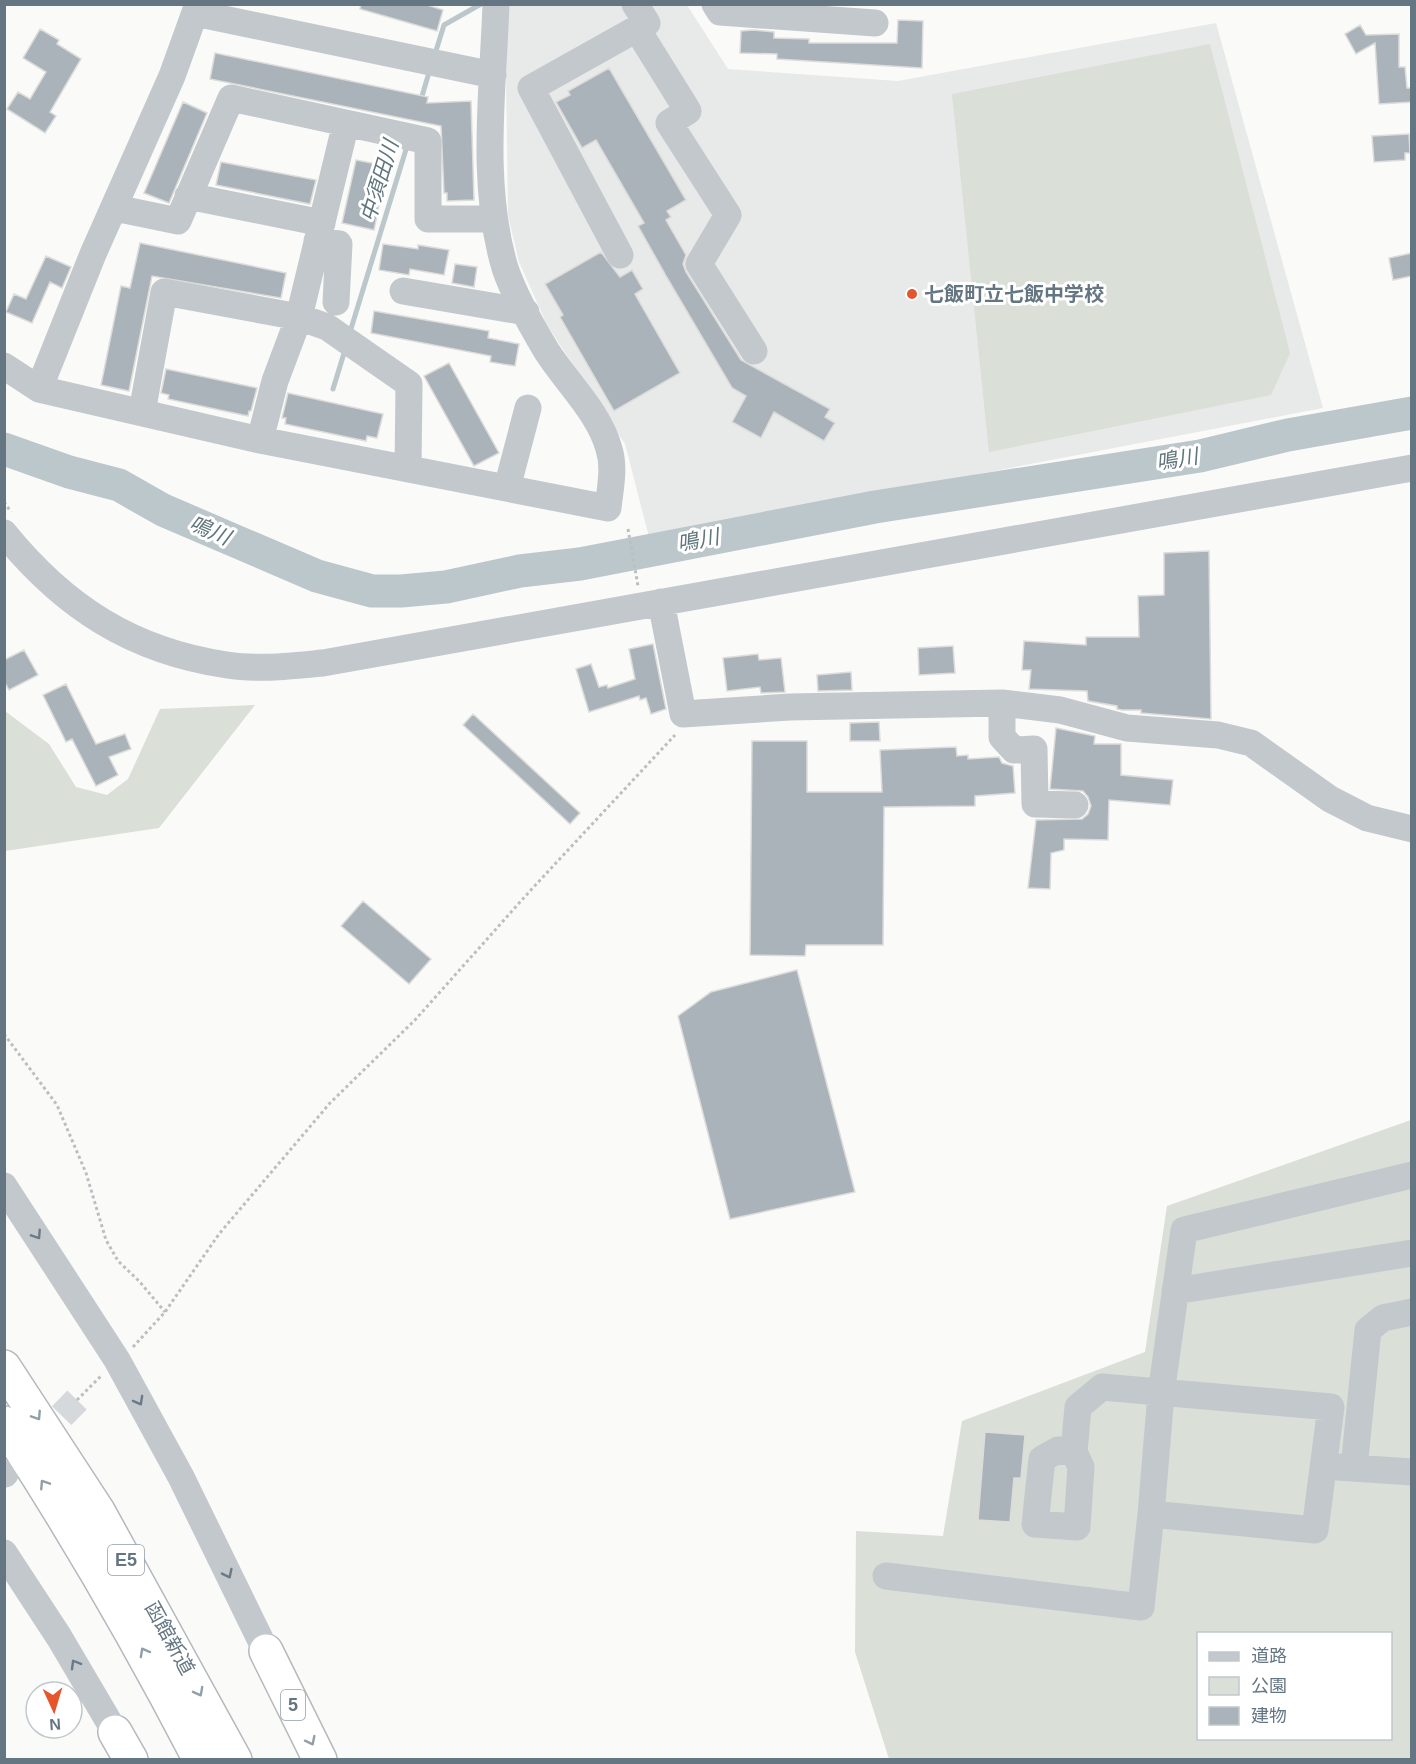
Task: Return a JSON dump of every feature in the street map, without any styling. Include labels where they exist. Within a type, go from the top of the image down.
[{"type":"highway","name":"函館新道","points":[[4,1367],[98,1511],[235,1760]]},
{"type":"highway","name":"函館新道","points":[[4,1423],[75,1534],[147,1657],[200,1760]]},
{"type":"highway","name":"5","points":[[266,1651],[320,1760]]},
{"type":"street","points":[[4,366],[39,389],[260,440],[608,508],[612,469],[610,451],[604,434],[546,350],[526,312],[506,270],[493,219],[491,159],[496,4]]},
{"type":"street","points":[[715,4],[720,12],[875,23]]},
{"type":"street","points":[[39,389],[93,254],[172,76],[196,9],[493,75]]},
{"type":"street","points":[[620,255],[531,88],[636,17],[688,111],[669,123],[728,216],[699,264],[754,351]]},
{"type":"street","points":[[115,208],[178,221],[231,98],[428,141],[428,219],[493,219]]},
{"type":"street","points":[[260,440],[275,381],[299,317],[346,123]]},
{"type":"street","points":[[188,196],[320,232],[339,244],[336,294],[307,283]]},
{"type":"street","points":[[404,291],[526,312]]},
{"type":"street","points":[[142,412],[164,292],[299,317],[327,327],[409,384],[408,469]]},
{"type":"street","points":[[507,488],[528,408]]},
{"type":"street","points":[[9,524],[45,578],[85,613],[157,649],[228,666],[280,667],[323,663],[653,596],[1412,468]]},
{"type":"street","points":[[653,596],[684,714],[790,707],[1002,703],[1060,710],[1127,728],[1218,735],[1251,743],[1330,799],[1367,818],[1412,829]]},
{"type":"street","points":[[1002,703],[1002,737],[1014,750],[1034,749],[1035,804],[1075,805]]},
{"type":"street","points":[[886,1576],[1141,1607],[1161,1394],[1184,1230],[1412,1174]]},
{"type":"street","points":[[4,1186],[117,1360],[181,1477],[266,1651]]},
{"type":"street","points":[[1175,1290],[1412,1253]]},
{"type":"street","points":[[1354,1468],[1368,1330],[1383,1318],[1412,1312]]},
{"type":"street","points":[[1074,1452],[1078,1407],[1102,1387],[1161,1394],[1331,1407],[1314,1530],[1151,1514]]},
{"type":"street","points":[[1322,1466],[1412,1472]]},
{"type":"street","points":[[4,1553],[59,1637],[123,1746]]},
{"type":"path","points":[[4,502],[9,524]]},
{"type":"path","points":[[628,529],[636,575]]},
{"type":"path","points":[[634,591],[653,596]]},
{"type":"path","points":[[77,1400],[134,1346],[165,1312],[219,1234],[330,1104],[415,1020],[529,892],[631,784],[674,736],[684,714]]},
{"type":"path","points":[[4,1034],[57,1105],[86,1173],[110,1247],[118,1261],[139,1281],[165,1312]]},
{"type":"shaded area","name":"七飯町立七飯中学校","points":[[505,5],[687,5],[728,69],[898,81],[1216,23],[1323,408],[649,537],[625,444],[547,325],[519,262],[508,215]]},
{"type":"green space","points":[[1210,44],[1290,353],[1271,395],[989,452],[952,94]]},
{"type":"green space","points":[[255,705],[159,828],[5,851],[5,711],[49,744],[76,787],[107,795],[128,779],[160,709]]},
{"type":"green space","points":[[1411,1120],[1411,1759],[889,1759],[855,1652],[856,1531],[943,1536],[962,1421],[1145,1352],[1167,1206]]},
{"type":"building","points":[[361,4],[424,4],[443,10],[437,31],[360,9]]},
{"type":"building","points":[[898,20],[923,21],[922,68],[777,59],[777,54],[740,53],[741,31],[753,30],[774,32],[774,38],[809,39],[809,43],[897,43]]},
{"type":"building","points":[[1360,25],[1366,35],[1399,34],[1399,67],[1405,67],[1407,88],[1412,88],[1412,102],[1379,104],[1375,43],[1356,54],[1345,34]]},
{"type":"building","points":[[40,29],[59,40],[57,44],[81,59],[50,112],[56,116],[45,133],[7,109],[18,92],[30,99],[46,72],[23,58]]},
{"type":"building","points":[[215,53],[428,97],[427,103],[471,101],[474,200],[447,201],[447,193],[444,193],[441,126],[210,79]]},
{"type":"building","points":[[609,68],[686,200],[667,211],[671,217],[666,220],[686,255],[683,264],[686,272],[741,360],[830,409],[825,417],[835,423],[824,441],[774,412],[761,438],[732,422],[746,396],[732,388],[666,276],[638,226],[644,223],[596,140],[582,148],[556,102],[570,95],[568,91]]},
{"type":"building","points":[[183,102],[207,113],[169,203],[144,193]]},
{"type":"building","points":[[1409,134],[1410,153],[1405,153],[1405,160],[1374,162],[1372,136]]},
{"type":"building","points":[[356,160],[387,166],[374,230],[342,223]]},
{"type":"building","points":[[221,162],[316,180],[310,204],[216,185]]},
{"type":"building","points":[[140,243],[286,273],[281,298],[152,276],[129,391],[101,385],[121,286],[130,288]]},
{"type":"building","points":[[383,244],[418,249],[418,245],[449,250],[444,275],[410,269],[409,275],[379,270]]},
{"type":"building","points":[[601,252],[620,277],[632,270],[643,289],[635,294],[680,373],[614,411],[560,317],[563,315],[545,284]]},
{"type":"building","points":[[1412,253],[1412,276],[1393,280],[1389,258]]},
{"type":"building","points":[[46,256],[71,267],[62,288],[50,282],[32,323],[6,312],[14,294],[26,299]]},
{"type":"building","points":[[455,264],[477,267],[474,287],[452,283]]},
{"type":"building","points":[[374,311],[489,331],[488,338],[519,344],[515,366],[490,362],[491,356],[371,333]]},
{"type":"building","points":[[449,363],[499,453],[474,466],[424,376]]},
{"type":"building","points":[[166,369],[257,388],[251,411],[248,416],[168,399],[169,395],[161,393]]},
{"type":"building","points":[[288,393],[383,414],[377,438],[367,436],[366,441],[285,424],[286,418],[282,418]]},
{"type":"building","points":[[1209,551],[1211,719],[1117,709],[1117,706],[1088,701],[1087,691],[1029,689],[1031,670],[1022,670],[1024,641],[1086,645],[1086,637],[1139,637],[1138,596],[1164,595],[1164,553]]},
{"type":"building","points":[[653,644],[666,709],[651,714],[646,698],[640,700],[639,696],[589,712],[576,669],[591,664],[599,687],[607,685],[608,688],[635,679],[629,649]]},
{"type":"building","points":[[953,646],[955,673],[919,675],[918,648]]},
{"type":"building","points":[[24,650],[38,675],[9,690],[4,681],[4,660]]},
{"type":"building","points":[[758,654],[759,660],[781,658],[785,692],[761,693],[760,687],[727,691],[723,658]]},
{"type":"building","points":[[851,672],[852,690],[818,691],[817,675]]},
{"type":"building","points":[[66,684],[96,744],[125,734],[131,749],[109,757],[118,775],[96,786],[72,739],[66,742],[43,695]]},
{"type":"building","points":[[473,714],[580,813],[570,824],[463,725]]},
{"type":"building","points":[[879,722],[880,741],[850,741],[850,723]]},
{"type":"building","points":[[1056,728],[1095,736],[1094,744],[1121,744],[1121,775],[1173,780],[1170,805],[1109,800],[1108,840],[1064,839],[1064,850],[1051,853],[1050,889],[1028,888],[1036,820],[1082,819],[1088,814],[1091,806],[1083,791],[1050,789]]},
{"type":"building","points":[[752,741],[807,741],[807,792],[882,792],[880,750],[956,747],[957,756],[968,755],[968,759],[999,757],[1002,763],[1013,766],[1015,793],[975,796],[975,806],[884,807],[883,945],[806,945],[805,956],[750,955]]},
{"type":"building","points":[[363,901],[431,959],[409,984],[341,926]]},
{"type":"building","points":[[797,970],[855,1192],[730,1219],[678,1016],[711,992]]},
{"type":"building","points":[[985,1432],[1025,1435],[1021,1478],[1014,1478],[1010,1522],[978,1520]]},
{"type":"waterway","name":"中須田川","points":[[435,54],[444,25],[481,4]]},
{"type":"waterway","name":"中須田川","points":[[420,103],[430,69]]},
{"type":"waterway","name":"中須田川","points":[[350,332],[408,143]]},
{"type":"waterway","name":"中須田川","points":[[333,389],[345,350]]},
{"type":"waterway","name":"鳴川","points":[[4,449],[69,472],[119,485],[163,510],[317,576],[372,591],[401,591],[446,587],[520,571],[580,564],[875,507],[1200,456],[1288,435],[1412,413]]},
{"type":"tunnel","points":[[33,1445],[77,1400]]},
{"type":"place","name":"七飯町立七飯中学校","points":[[912,294]]}]
